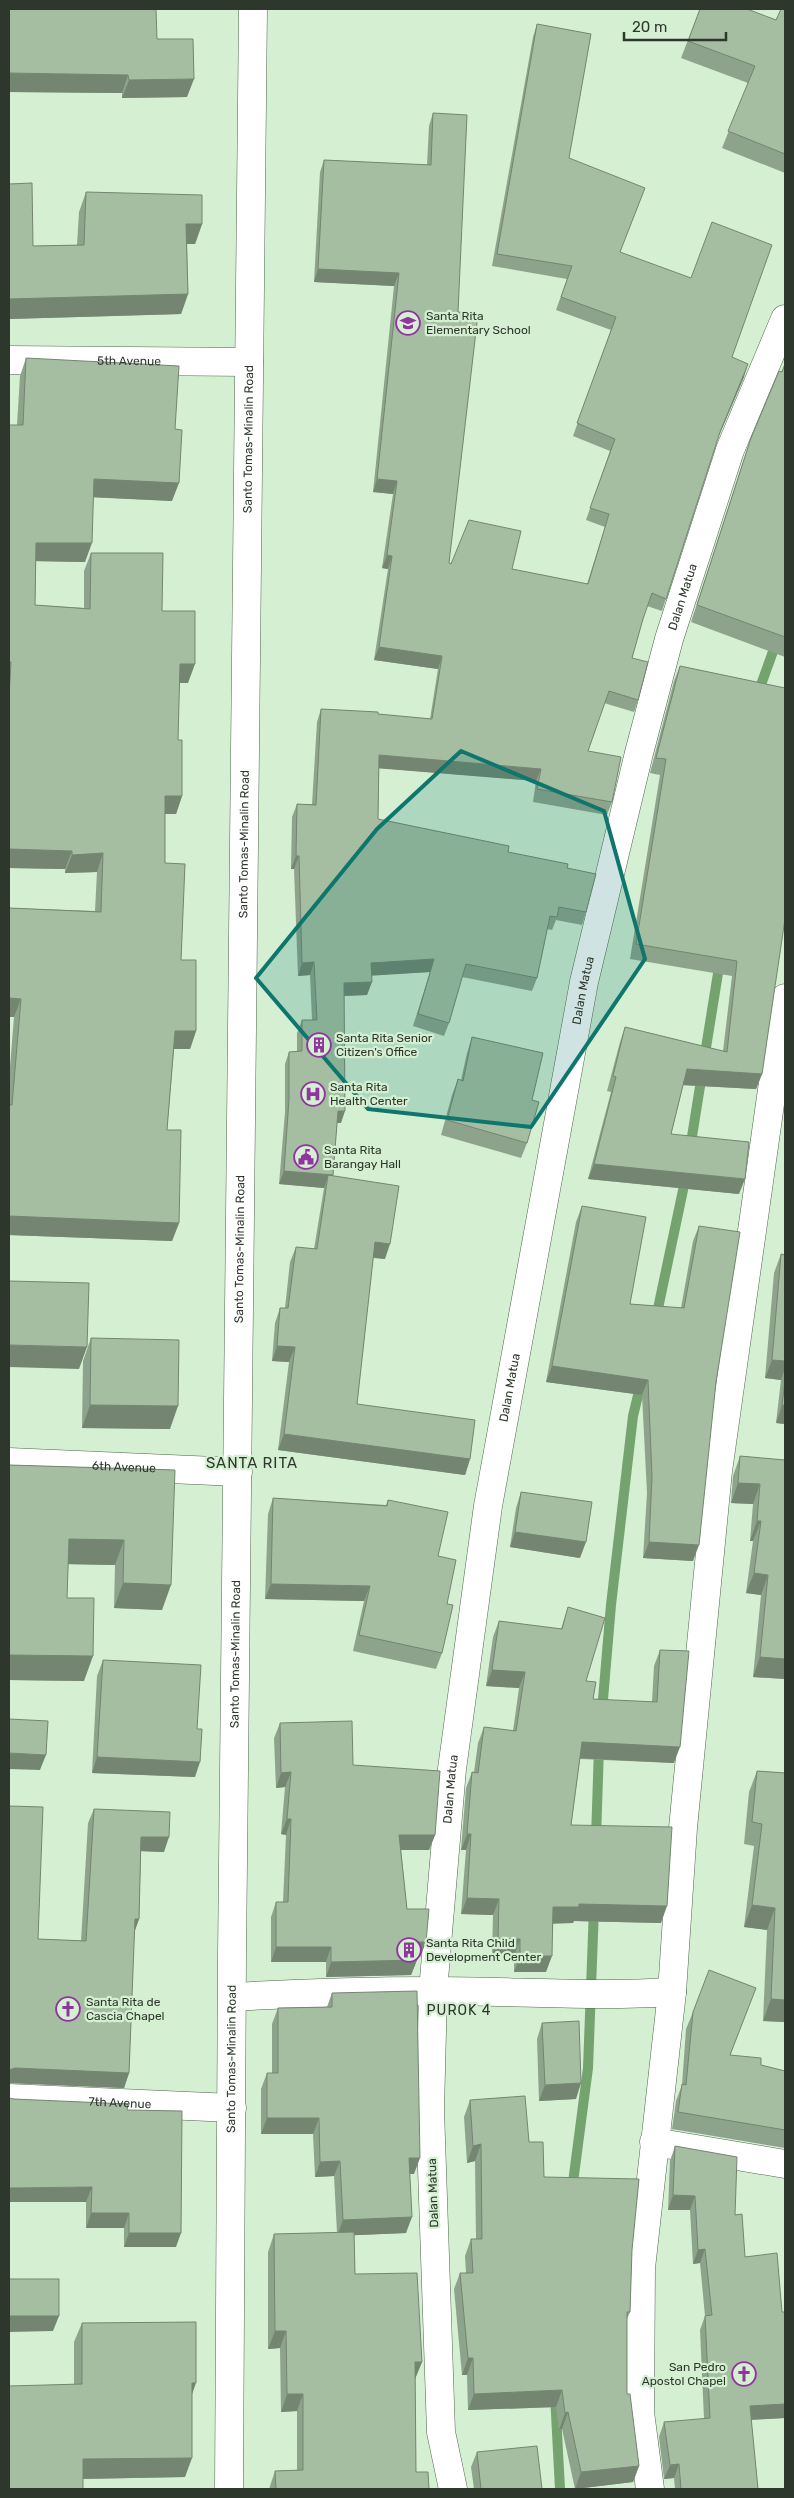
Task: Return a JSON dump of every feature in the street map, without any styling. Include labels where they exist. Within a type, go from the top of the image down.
[{"type":"street","name":"Santo Tomas-Minalin Road","points":[[229,2489],[253,9]]},
{"type":"street","name":"Dalan Matua","points":[[452,2489],[442,2432],[440,2403],[430,2110],[434,1991],[452,1768],[488,1506],[584,982],[668,639],[730,450],[785,319]]},
{"type":"street","name":"5th Avenue","points":[[9,360],[249,362]]},
{"type":"street","points":[[650,2489],[640,2412],[641,2277],[654,2142],[672,1992],[683,1828],[718,1471],[785,998]]},
{"type":"street","name":"6th Avenue","points":[[9,1462],[238,1472]]},
{"type":"street","points":[[233,1996],[313,1992],[434,1991],[624,1995],[672,1992]]},
{"type":"street","name":"7th Avenue","points":[[9,2098],[232,2108]]},
{"type":"street","points":[[654,2142],[785,2164]]},
{"type":"highlighted area","points":[[461,751],[604,811],[645,959],[531,1127],[368,1109],[256,978],[377,829]]},
{"type":"building","points":[[9,9],[156,9],[157,39],[193,39],[194,79],[129,80],[128,75],[9,73]]},
{"type":"building","points":[[700,9],[747,9],[776,20],[781,9],[785,9],[785,154],[728,131],[755,66],[688,41]]},
{"type":"building","points":[[537,24],[591,34],[569,158],[645,188],[620,252],[691,278],[712,222],[772,245],[732,357],[748,364],[720,432],[666,599],[652,593],[643,619],[632,658],[648,662],[638,700],[609,691],[588,751],[621,757],[612,802],[537,789],[541,769],[379,755],[378,819],[509,846],[508,852],[568,864],[567,868],[596,874],[586,912],[559,907],[557,917],[550,916],[537,978],[466,964],[449,1023],[418,1014],[434,959],[371,963],[372,982],[344,983],[345,1111],[338,1111],[333,1175],[284,1171],[289,1099],[289,1052],[302,1051],[302,1020],[317,1020],[314,962],[302,963],[299,856],[296,856],[297,804],[316,805],[321,709],[378,712],[378,714],[432,719],[442,656],[379,647],[392,556],[387,555],[397,481],[377,479],[399,273],[318,269],[324,160],[431,165],[433,113],[467,115],[458,312],[478,314],[449,563],[451,564],[469,520],[521,531],[512,569],[588,584],[609,514],[590,508],[615,439],[577,423],[616,317],[561,297],[572,266],[497,254]]},
{"type":"building","points":[[32,183],[33,246],[84,245],[86,192],[202,195],[202,224],[186,224],[188,294],[9,299],[9,184]]},
{"type":"building","points":[[26,358],[179,366],[175,429],[182,430],[179,483],[94,479],[92,543],[36,543],[35,605],[90,609],[91,553],[163,553],[162,611],[195,611],[195,664],[180,664],[178,740],[182,740],[182,796],[165,796],[165,863],[185,864],[181,960],[196,960],[196,1031],[175,1031],[167,1130],[181,1130],[179,1223],[9,1216],[9,1105],[12,1105],[21,999],[9,998],[9,908],[101,912],[103,853],[72,855],[72,851],[9,849],[9,697],[11,662],[9,662],[9,425],[23,425]]},
{"type":"building","points":[[785,364],[785,637],[697,605],[751,438],[779,371],[782,372]]},
{"type":"building","points":[[680,666],[785,688],[785,919],[762,1074],[687,1069],[671,1134],[749,1142],[745,1179],[594,1164],[616,1077],[613,1076],[625,1027],[727,1052],[737,961],[636,944],[666,759],[656,758]]},
{"type":"building","points":[[472,1037],[543,1053],[532,1100],[539,1102],[527,1143],[447,1120],[458,1079],[463,1081]]},
{"type":"building","points":[[328,1175],[399,1186],[390,1244],[375,1242],[357,1404],[475,1420],[470,1459],[284,1434],[295,1347],[277,1346],[280,1308],[288,1308],[296,1247],[317,1249]]},
{"type":"building","points":[[582,1206],[646,1217],[630,1304],[684,1308],[699,1226],[740,1232],[716,1382],[699,1545],[649,1542],[652,1477],[648,1380],[552,1366]]},
{"type":"building","points":[[781,1254],[785,1255],[785,1361],[772,1360]]},
{"type":"building","points":[[9,1281],[89,1283],[87,1347],[9,1345]]},
{"type":"building","points":[[91,1338],[179,1340],[178,1406],[90,1405]]},
{"type":"building","points":[[785,1381],[785,1405],[782,1405]]},
{"type":"building","points":[[740,1456],[785,1460],[785,1659],[760,1657],[768,1575],[754,1573],[761,1521],[757,1521],[760,1484],[738,1483]]},
{"type":"building","points":[[9,1465],[175,1470],[171,1585],[123,1583],[124,1540],[69,1539],[67,1598],[94,1598],[93,1656],[9,1655]]},
{"type":"building","points":[[521,1492],[592,1502],[586,1542],[515,1532]]},
{"type":"building","points":[[273,1498],[387,1506],[388,1500],[448,1512],[438,1556],[456,1560],[447,1604],[453,1605],[442,1653],[359,1635],[370,1586],[271,1584]]},
{"type":"building","points":[[568,1607],[605,1618],[586,1681],[596,1682],[593,1699],[657,1702],[660,1650],[689,1651],[680,1747],[582,1742],[571,1825],[672,1827],[667,1906],[579,1904],[579,1907],[553,1907],[552,1956],[520,1956],[520,1939],[498,1939],[499,1899],[467,1898],[471,1834],[467,1834],[472,1772],[478,1773],[484,1727],[516,1731],[525,1672],[492,1670],[499,1621],[562,1629]]},
{"type":"building","points":[[103,1660],[201,1665],[197,1729],[202,1729],[200,1762],[97,1757]]},
{"type":"building","points":[[9,1719],[48,1721],[46,1755],[9,1753]]},
{"type":"building","points":[[352,1721],[353,1765],[440,1771],[435,1835],[399,1835],[407,1909],[429,1909],[426,1942],[416,1942],[417,1960],[331,1962],[331,1947],[276,1947],[276,1902],[288,1902],[291,1819],[287,1819],[291,1772],[281,1773],[280,1723]]},
{"type":"building","points":[[757,1771],[785,1773],[785,2000],[771,1999],[775,1908],[752,1905],[762,1824],[752,1822]]},
{"type":"building","name":"Santa Rita de Cascia Chapel","points":[[9,1806],[43,1807],[38,1939],[86,1941],[94,1809],[170,1812],[169,1837],[141,1837],[139,1919],[135,1919],[129,2073],[15,2068],[9,2070]]},
{"type":"building","points":[[709,1970],[756,1988],[730,2055],[761,2058],[761,2065],[785,2071],[785,2130],[678,2112],[682,2084],[686,2085],[693,2012]]},
{"type":"building","points":[[417,1991],[420,2158],[409,2158],[412,2217],[343,2220],[340,2161],[320,2162],[319,2118],[267,2118],[267,2073],[278,2073],[278,2008],[332,2007],[332,1993]]},
{"type":"building","points":[[579,2021],[581,2083],[545,2085],[542,2023]]},
{"type":"building","points":[[525,2096],[529,2142],[543,2142],[544,2177],[639,2179],[632,2250],[630,2312],[627,2312],[627,2394],[630,2394],[639,2466],[581,2472],[568,2412],[565,2413],[562,2390],[474,2394],[473,2358],[468,2358],[460,2273],[473,2273],[471,2239],[482,2239],[481,2144],[473,2146],[470,2100]]},
{"type":"building","points":[[9,2098],[128,2104],[127,2110],[182,2111],[181,2233],[129,2233],[129,2213],[91,2213],[92,2187],[9,2188]]},
{"type":"building","points":[[675,2146],[737,2157],[735,2215],[742,2214],[745,2257],[777,2253],[782,2312],[785,2312],[785,2404],[750,2406],[758,2489],[681,2489],[679,2464],[670,2465],[664,2422],[710,2418],[705,2316],[712,2315],[705,2249],[698,2250],[695,2196],[673,2195]]},
{"type":"building","points":[[354,2232],[355,2274],[417,2273],[422,2362],[415,2362],[416,2472],[428,2472],[429,2489],[276,2489],[275,2471],[303,2470],[303,2394],[287,2394],[286,2331],[275,2331],[274,2234]]},
{"type":"building","points":[[9,2279],[59,2279],[59,2316],[9,2316]]},
{"type":"building","points":[[196,2322],[196,2383],[192,2383],[192,2458],[83,2459],[83,2489],[9,2489],[9,2386],[82,2384],[82,2323]]},
{"type":"building","points":[[537,2446],[542,2489],[481,2489],[477,2452]]},
{"type":"waterway","points":[[757,696],[785,618]]},
{"type":"waterway","points":[[704,1060],[720,961]]},
{"type":"waterway","points":[[690,1149],[702,1074]]},
{"type":"waterway","points":[[656,1318],[686,1176]]},
{"type":"waterway","points":[[602,1711],[611,1605],[633,1416],[641,1383]]},
{"type":"waterway","points":[[596,1838],[599,1748]]},
{"type":"waterway","points":[[572,2190],[588,2068],[594,1908]]},
{"type":"waterway","points":[[555,2395],[560,2489]]},
{"type":"place","name":"Santa Rita Elementary School","points":[[408,323]]},
{"type":"place","name":"Santa Rita Senior Citizen's Office","points":[[319,1045]]},
{"type":"place","name":"Santa Rita Health Center","points":[[313,1094]]},
{"type":"place","name":"Santa Rita Barangay Hall","points":[[306,1157]]},
{"type":"place","name":"Santa Rita Child Development Center","points":[[409,1950]]},
{"type":"place","name":"Santa Rita de Cascia Chapel","points":[[68,2009]]},
{"type":"place","name":"San Pedro Apostol Chapel","points":[[744,2374]]},
{"type":"district","name":"SANTA RITA","points":[[252,1463]]},
{"type":"district","name":"PUROK 4","points":[[459,2010]]}]
